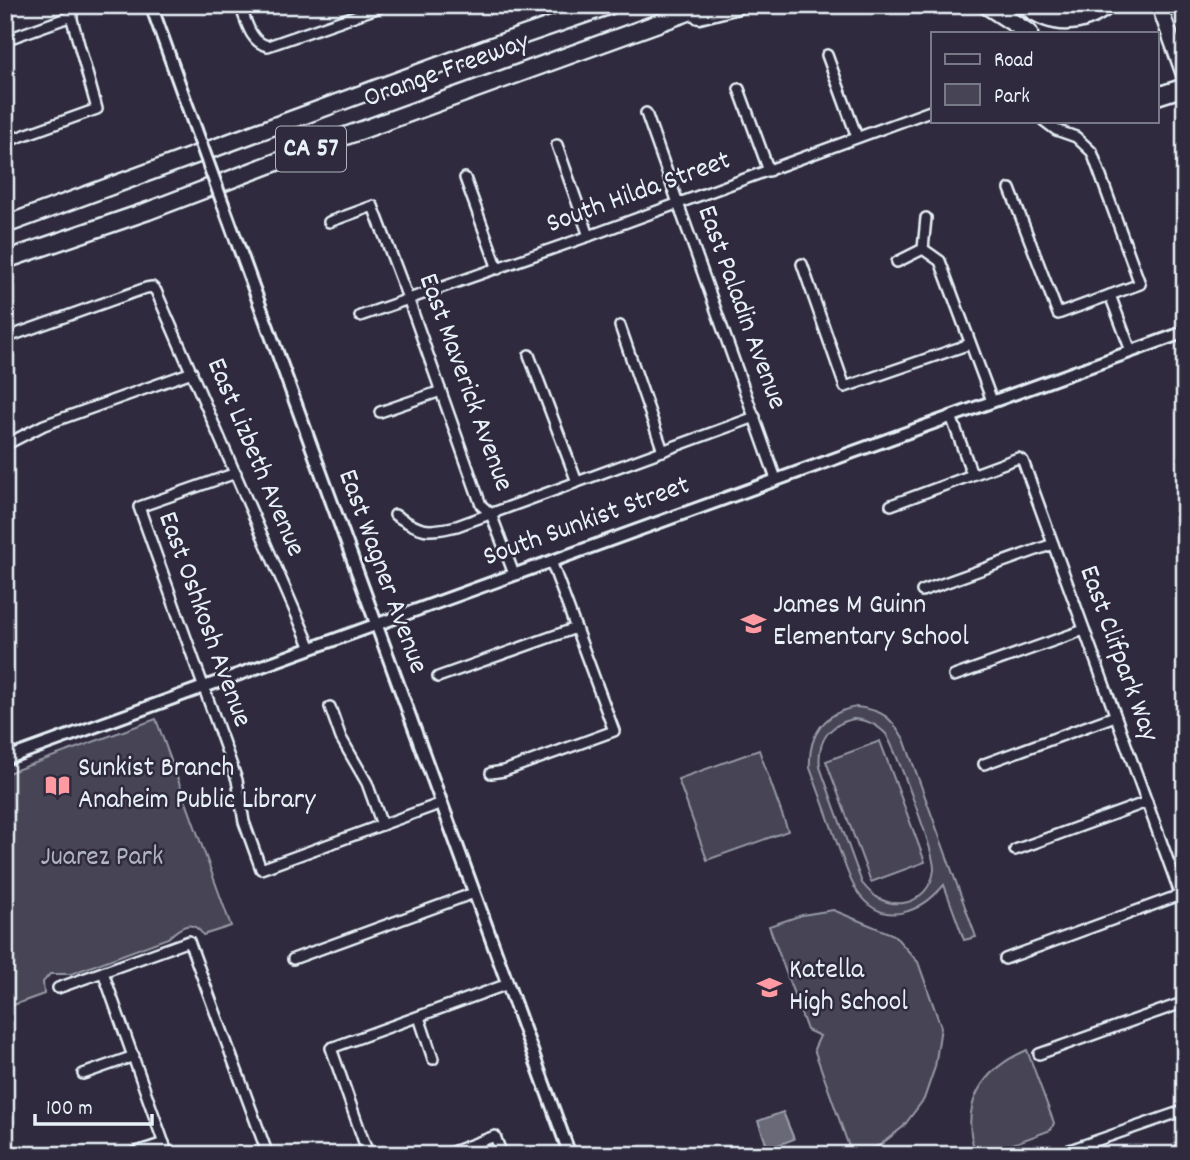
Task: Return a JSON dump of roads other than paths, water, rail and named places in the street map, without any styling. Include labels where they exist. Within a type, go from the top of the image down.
[{"type":"highway","points":[[492,46],[584,5]]},
{"type":"highway","name":"Orange Freeway","points":[[5,225],[611,5]]},
{"type":"highway","name":"Orange Freeway","points":[[5,260],[148,211],[328,142],[708,5]]},
{"type":"highway","points":[[656,25],[738,5]]},
{"type":"highway","points":[[986,5],[1026,32]]},
{"type":"highway","points":[[1025,5],[1043,18],[1065,23],[1089,18],[1108,5]]},
{"type":"highway","points":[[1158,96],[1185,87]]},
{"type":"main road","points":[[1159,5],[1185,77]]},
{"type":"main road","points":[[1176,5],[1185,30]]},
{"type":"street","points":[[5,142],[97,109],[68,5]]},
{"type":"street","name":"East Wagner Avenue","points":[[151,5],[570,1155]]},
{"type":"street","points":[[240,5],[254,38],[262,45],[276,45],[386,5]]},
{"type":"street","points":[[5,40],[72,16]]},
{"type":"street","points":[[827,55],[857,137]]},
{"type":"street","points":[[739,89],[769,171]]},
{"type":"street","name":"South Hilda Street","points":[[359,316],[410,301],[931,111]]},
{"type":"street","name":"East Paladin Avenue","points":[[646,113],[776,479]]},
{"type":"street","points":[[1010,189],[1058,314],[1140,284],[1093,152],[1076,137],[1056,130],[1045,122]]},
{"type":"street","points":[[557,145],[589,236]]},
{"type":"street","points":[[465,178],[498,269]]},
{"type":"street","name":"East Maverick Avenue","points":[[329,222],[373,206],[410,301],[481,505],[491,514],[514,574]]},
{"type":"street","points":[[923,249],[926,218]]},
{"type":"street","points":[[897,262],[923,249]]},
{"type":"street","points":[[923,249],[940,261],[992,401]]},
{"type":"street","points":[[803,264],[845,387],[970,344]]},
{"type":"street","name":"East Lizbeth Avenue","points":[[5,338],[152,287],[160,297],[311,648]]},
{"type":"street","points":[[1110,295],[1131,351]]},
{"type":"street","points":[[620,326],[663,451]]},
{"type":"street","name":"South Sunkist Street","points":[[5,759],[1185,332]]},
{"type":"street","points":[[529,355],[577,482]]},
{"type":"street","points":[[5,445],[44,425],[192,372]]},
{"type":"street","points":[[380,412],[441,391]]},
{"type":"street","points":[[891,505],[972,474],[951,416]]},
{"type":"street","points":[[395,515],[414,527],[431,532],[491,514],[755,417]]},
{"type":"street","name":"East Clifpark Way","points":[[972,474],[1018,458],[1023,461],[1185,907]]},
{"type":"street","name":"East Oshkosh Avenue","points":[[236,473],[139,507],[237,780],[244,822],[261,869],[382,825]]},
{"type":"street","points":[[922,591],[1053,544]]},
{"type":"street","points":[[491,773],[504,771],[614,731],[551,561]]},
{"type":"street","points":[[438,677],[576,628]]},
{"type":"street","points":[[954,676],[1084,630]]},
{"type":"street","points":[[330,707],[341,738],[367,783],[382,825],[442,803]]},
{"type":"street","points":[[984,764],[1115,716]]},
{"type":"street","points":[[1015,850],[1147,802]]},
{"type":"street","points":[[293,959],[474,893]]},
{"type":"street","points":[[1005,959],[1180,895]]},
{"type":"street","points":[[58,988],[189,941],[268,1155]]},
{"type":"street","points":[[103,972],[168,1155]]},
{"type":"street","points":[[371,1155],[366,1148],[331,1048],[508,984]]},
{"type":"street","points":[[1040,1054],[1185,1002]]},
{"type":"street","points":[[419,1017],[433,1059]]},
{"type":"street","points":[[83,1074],[134,1056]]},
{"type":"street","points":[[1055,1155],[1185,1110]]},
{"type":"street","points":[[444,1155],[495,1136],[502,1155]]},
{"type":"street","points":[[128,1155],[164,1143]]},
{"type":"water","points":[[783,1112],[794,1139],[768,1149],[758,1121]]},
{"type":"place","name":"James M Guinn Elementary School","points":[[753,623]]},
{"type":"place","name":"Sunkist Branch Anaheim Public Library","points":[[58,786]]},
{"type":"place","name":"Katella High School","points":[[769,988]]},
{"type":"park label","name":"Juarez Park","points":[[102,859]]}]
